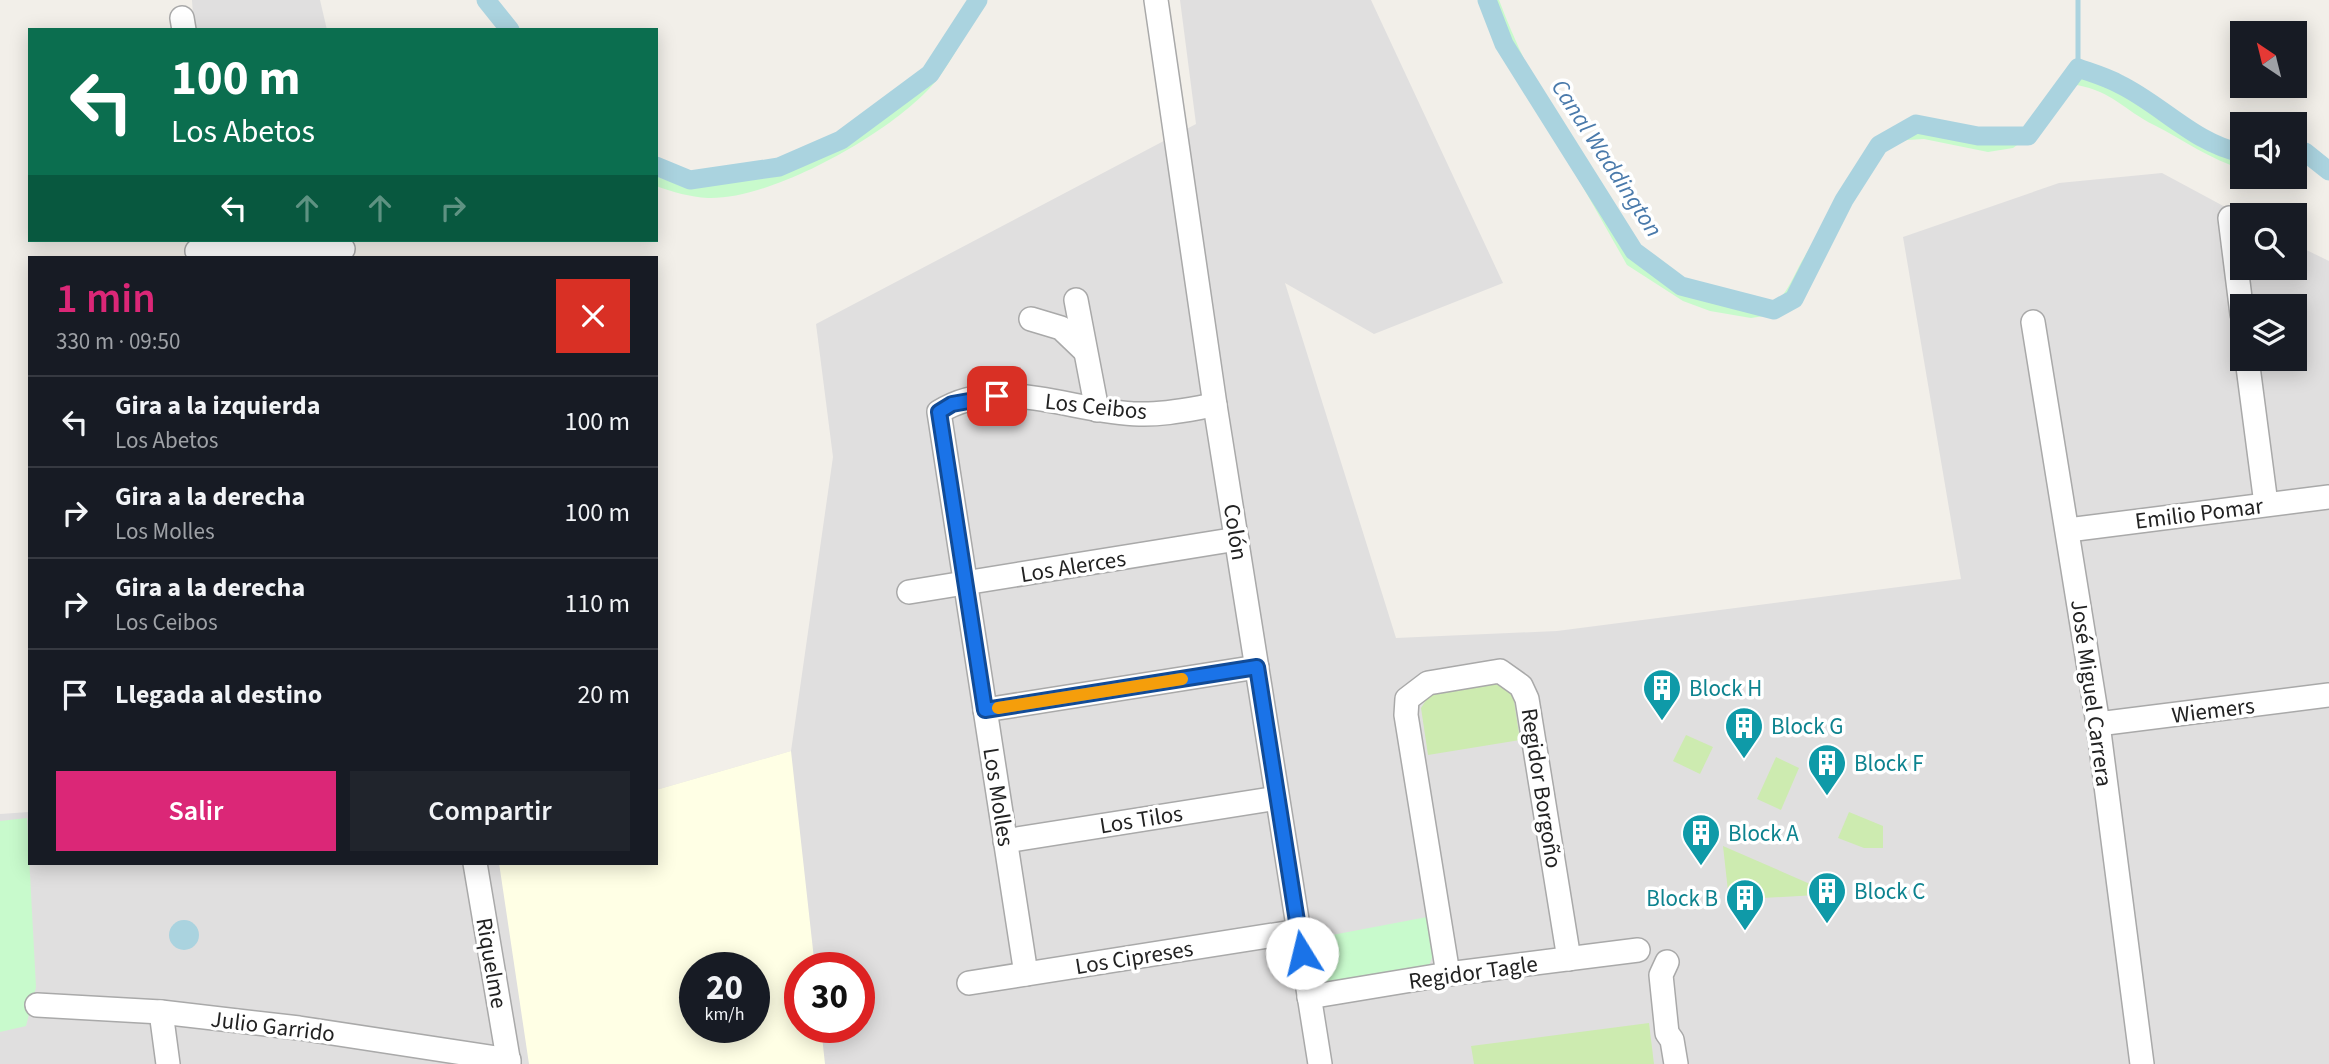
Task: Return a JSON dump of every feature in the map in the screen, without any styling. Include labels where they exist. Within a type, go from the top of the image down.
[{"type":"street","name":"Colón","points":[[1156,0],[1214,405],[1320,1064]]},
{"type":"street","points":[[197,249],[343,249]]},
{"type":"street","points":[[1076,300],[1097,410]]},
{"type":"street","points":[[1031,319],[1061,328],[1085,351]]},
{"type":"street","name":"José Miguel Carrera","points":[[2034,322],[2098,724],[2142,1064]]},
{"type":"street","points":[[2249,371],[2266,505]]},
{"type":"street","name":"Los Ceibos","points":[[939,412],[952,404],[997,396],[1141,414],[1214,405]]},
{"type":"street","name":"Los Molles","points":[[939,412],[1026,974]]},
{"type":"street","name":"Emilio Pomar","points":[[2068,530],[2329,497]]},
{"type":"street","name":"Los Alerces","points":[[909,592],[1237,539]]},
{"type":"street","points":[[985,710],[1257,667]]},
{"type":"street","name":"Regidor Borgoño","points":[[1448,974],[1406,715],[1407,699],[1428,683],[1500,671],[1521,686],[1527,699],[1569,959]]},
{"type":"street","name":"Wiemers","points":[[2098,724],[2329,695]]},
{"type":"street","name":"Los Tilos","points":[[1006,841],[1278,797]]},
{"type":"street","name":"Riquelme","points":[[475,865],[509,1062]]},
{"type":"street","name":"Los Cipreses","points":[[969,983],[1299,930]]},
{"type":"street","name":"Regidor Tagle","points":[[1309,997],[1448,974],[1638,950]]},
{"type":"street","points":[[1667,962],[1661,975],[1667,1033],[1672,1040],[1676,1064]]},
{"type":"street","name":"Julio Garrido","points":[[37,1005],[161,1012],[299,1028],[509,1062]]},
{"type":"street","points":[[161,1012],[168,1064]]},
{"type":"shaded area","points":[[192,0],[320,0],[327,28],[194,28]]},
{"type":"shaded area","points":[[1180,0],[1371,0],[1503,283],[1374,334],[1285,283],[1396,638],[1557,631],[1961,579],[1903,237],[2059,183],[2162,173],[2230,210],[2230,280],[2307,280],[2307,250],[2329,261],[2329,1064],[0,1064],[0,814],[28,812],[28,865],[658,865],[658,789],[791,751],[833,457],[816,324],[1196,124]]},
{"type":"shaded area","points":[[791,751],[813,952],[784,952],[784,1043],[823,1043],[825,1064],[529,1064],[499,865],[658,865],[658,789]]},
{"type":"green space","points":[[976,0],[987,0],[936,81],[892,121],[863,141],[798,175],[735,196],[708,198],[658,187],[658,177],[685,184],[718,183],[755,176],[793,163],[830,146],[893,108],[916,89],[941,57]]},
{"type":"green space","points":[[1489,0],[1499,0],[1543,97],[1629,251],[1645,267],[1685,289],[1713,301],[1753,310],[1768,307],[1779,299],[1854,177],[1887,139],[1901,132],[1916,130],[1976,141],[2006,140],[2026,128],[2058,88],[2078,73],[2120,91],[2200,141],[2230,155],[2230,164],[2197,149],[2100,92],[2077,85],[2069,89],[2032,134],[2013,148],[1988,152],[1924,139],[1907,140],[1892,146],[1880,157],[1849,202],[1783,307],[1771,315],[1751,318],[1710,311],[1683,301],[1627,265],[1527,88]]},
{"type":"green space","points":[[1500,683],[1513,694],[1520,740],[1428,755],[1421,708],[1430,694]]},
{"type":"green space","points":[[1686,735],[1713,747],[1700,774],[1673,761]]},
{"type":"green space","points":[[1776,757],[1799,768],[1781,810],[1757,799]]},
{"type":"green space","points":[[1849,812],[1883,826],[1883,848],[1864,848],[1838,838]]},
{"type":"green space","points":[[27,818],[36,987],[26,1026],[0,1032],[0,821]]},
{"type":"green space","points":[[1723,846],[1833,894],[1729,900]]},
{"type":"green space","points":[[1427,917],[1434,953],[1428,968],[1318,984],[1311,939]]},
{"type":"green space","points":[[1649,1023],[1654,1064],[1474,1064],[1471,1046]]},
{"type":"water","points":[[184,920],[195,924],[199,935],[195,946],[184,950],[173,946],[169,935],[173,924]]},
{"type":"waterway","name":"Canal Waddington","points":[[486,0],[508,28]]},
{"type":"waterway","name":"Canal Waddington","points":[[658,167],[690,180],[779,167],[841,140],[930,74],[978,0]]},
{"type":"waterway","name":"Canal Waddington","points":[[1487,0],[1504,44],[1634,251],[1681,286],[1774,310],[1794,299],[1844,200],[1879,145],[1916,124],[1978,136],[2028,136],[2078,68],[2109,79],[2134,92],[2209,141],[2230,149]]},
{"type":"waterway","points":[[2078,0],[2078,68]]},
{"type":"waterway","name":"Canal Waddington","points":[[2307,154],[2329,171]]},
{"type":"slow traffic","points":[[998,708],[1182,679]]},
{"type":"place","name":"Block H","points":[[1662,722]]},
{"type":"place","name":"Block G","points":[[1744,760]]},
{"type":"place","name":"Block F","points":[[1827,797]]},
{"type":"place","name":"Block A","points":[[1701,867]]},
{"type":"place","name":"Block C","points":[[1827,925]]},
{"type":"place","name":"Block B","points":[[1745,932]]},
{"type":"route","points":[[997,396],[975,397],[952,404],[939,412],[985,710],[1257,667],[1302,953]]}]
